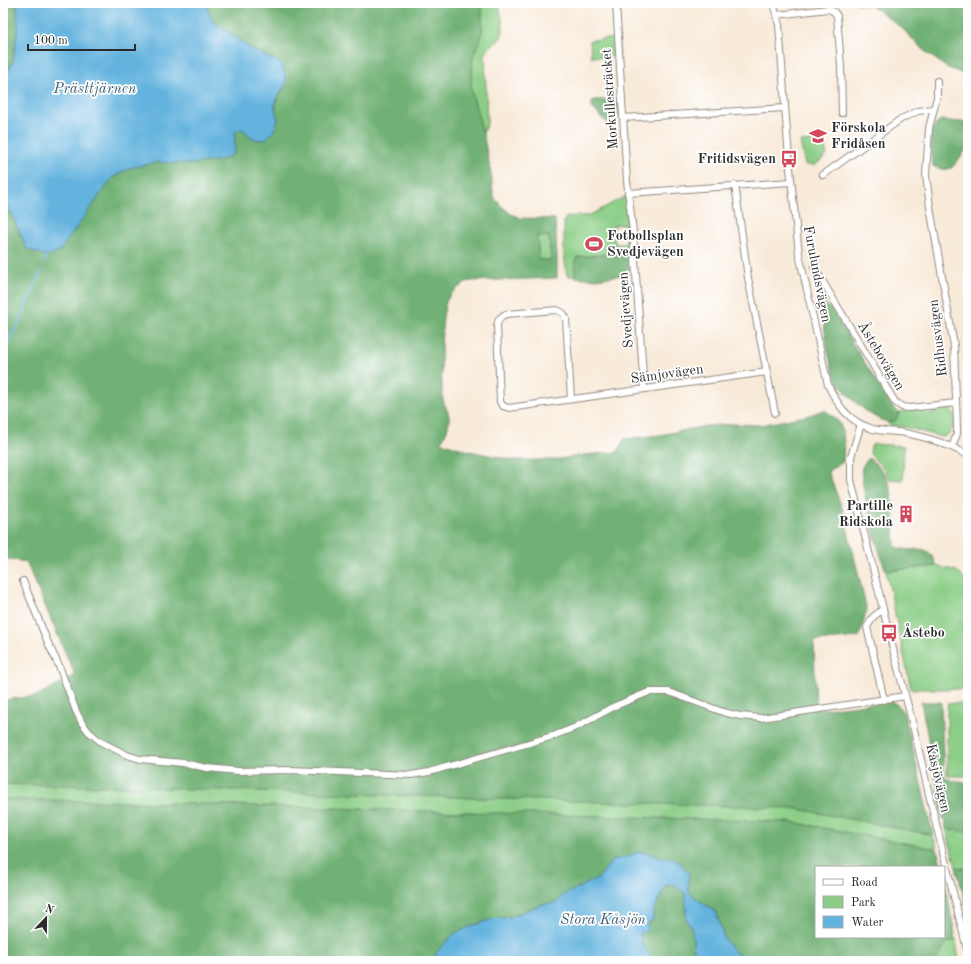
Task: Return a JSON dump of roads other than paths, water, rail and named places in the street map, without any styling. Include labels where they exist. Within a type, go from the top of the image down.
[{"type":"street","name":"Morkullesträcket","points":[[616,3],[628,193]]},
{"type":"street","name":"Furulundsvägen","points":[[774,3],[779,25],[784,108],[799,254],[828,385],[845,413],[861,424],[873,429],[924,437],[952,447],[968,455]]},
{"type":"street","points":[[777,15],[828,9],[832,10],[837,16],[841,66],[842,113]]},
{"type":"street","name":"Ridhusvägen","points":[[937,82],[937,97],[929,128],[927,181],[930,207],[954,346],[957,434],[952,447]]},
{"type":"street","points":[[623,118],[784,108]]},
{"type":"street","points":[[823,175],[901,119],[918,111],[933,109]]},
{"type":"street","points":[[628,193],[791,182]]},
{"type":"street","points":[[735,186],[748,278],[775,413]]},
{"type":"street","name":"Svedjevägen","points":[[628,193],[633,232],[644,389]]},
{"type":"street","name":"Åstebovägen","points":[[814,267],[895,402],[902,407],[909,408],[956,403]]},
{"type":"street","name":"Sämjovägen","points":[[571,399],[566,318],[563,313],[557,310],[506,314],[502,316],[497,325],[500,402],[509,408],[767,372]]},
{"type":"street","name":"Kåsjövägen","points":[[861,424],[851,457],[851,480],[912,721],[968,953]]},
{"type":"street","points":[[23,580],[76,711],[89,732],[101,742],[127,756],[140,759],[183,763],[207,768],[238,771],[290,770],[411,775],[429,772],[553,736],[576,727],[615,706],[649,692],[669,692],[723,712],[740,716],[761,718],[905,696]]},
{"type":"street","points":[[883,609],[873,617],[867,627],[884,700]]},
{"type":"water","name":"Prästtjärnen","points":[[17,3],[207,3],[208,11],[214,22],[250,48],[266,57],[280,62],[285,73],[286,81],[285,86],[278,96],[275,104],[278,120],[273,132],[265,140],[254,139],[242,129],[235,132],[234,154],[221,160],[189,164],[158,162],[129,168],[112,178],[59,252],[46,256],[27,249],[3,195],[3,79],[13,62],[18,27]]},
{"type":"water","name":"Stora Kåsjön","points":[[637,852],[649,853],[660,858],[673,858],[680,863],[689,873],[688,891],[716,912],[724,938],[731,948],[741,957],[764,961],[694,961],[692,930],[686,918],[685,893],[673,884],[666,885],[653,912],[653,919],[647,924],[647,932],[641,932],[640,937],[643,945],[657,961],[436,961],[436,953],[454,934],[492,919],[510,917],[543,904],[556,903],[563,895],[599,878],[612,860],[627,857]]},
{"type":"waterway","points":[[44,263],[46,256]]},
{"type":"waterway","points":[[3,408],[8,388],[3,366],[6,344],[20,321],[41,270]]},
{"type":"place","name":"Förskola Fridåsen","points":[[818,136]]},
{"type":"place","name":"Fritidsvägen","points":[[789,159]]},
{"type":"place","name":"Fotbollsplan Svedjevägen","points":[[594,244]]},
{"type":"place","name":"Partille Ridskola","points":[[906,514]]},
{"type":"place","name":"Åstebo","points":[[889,633]]}]
